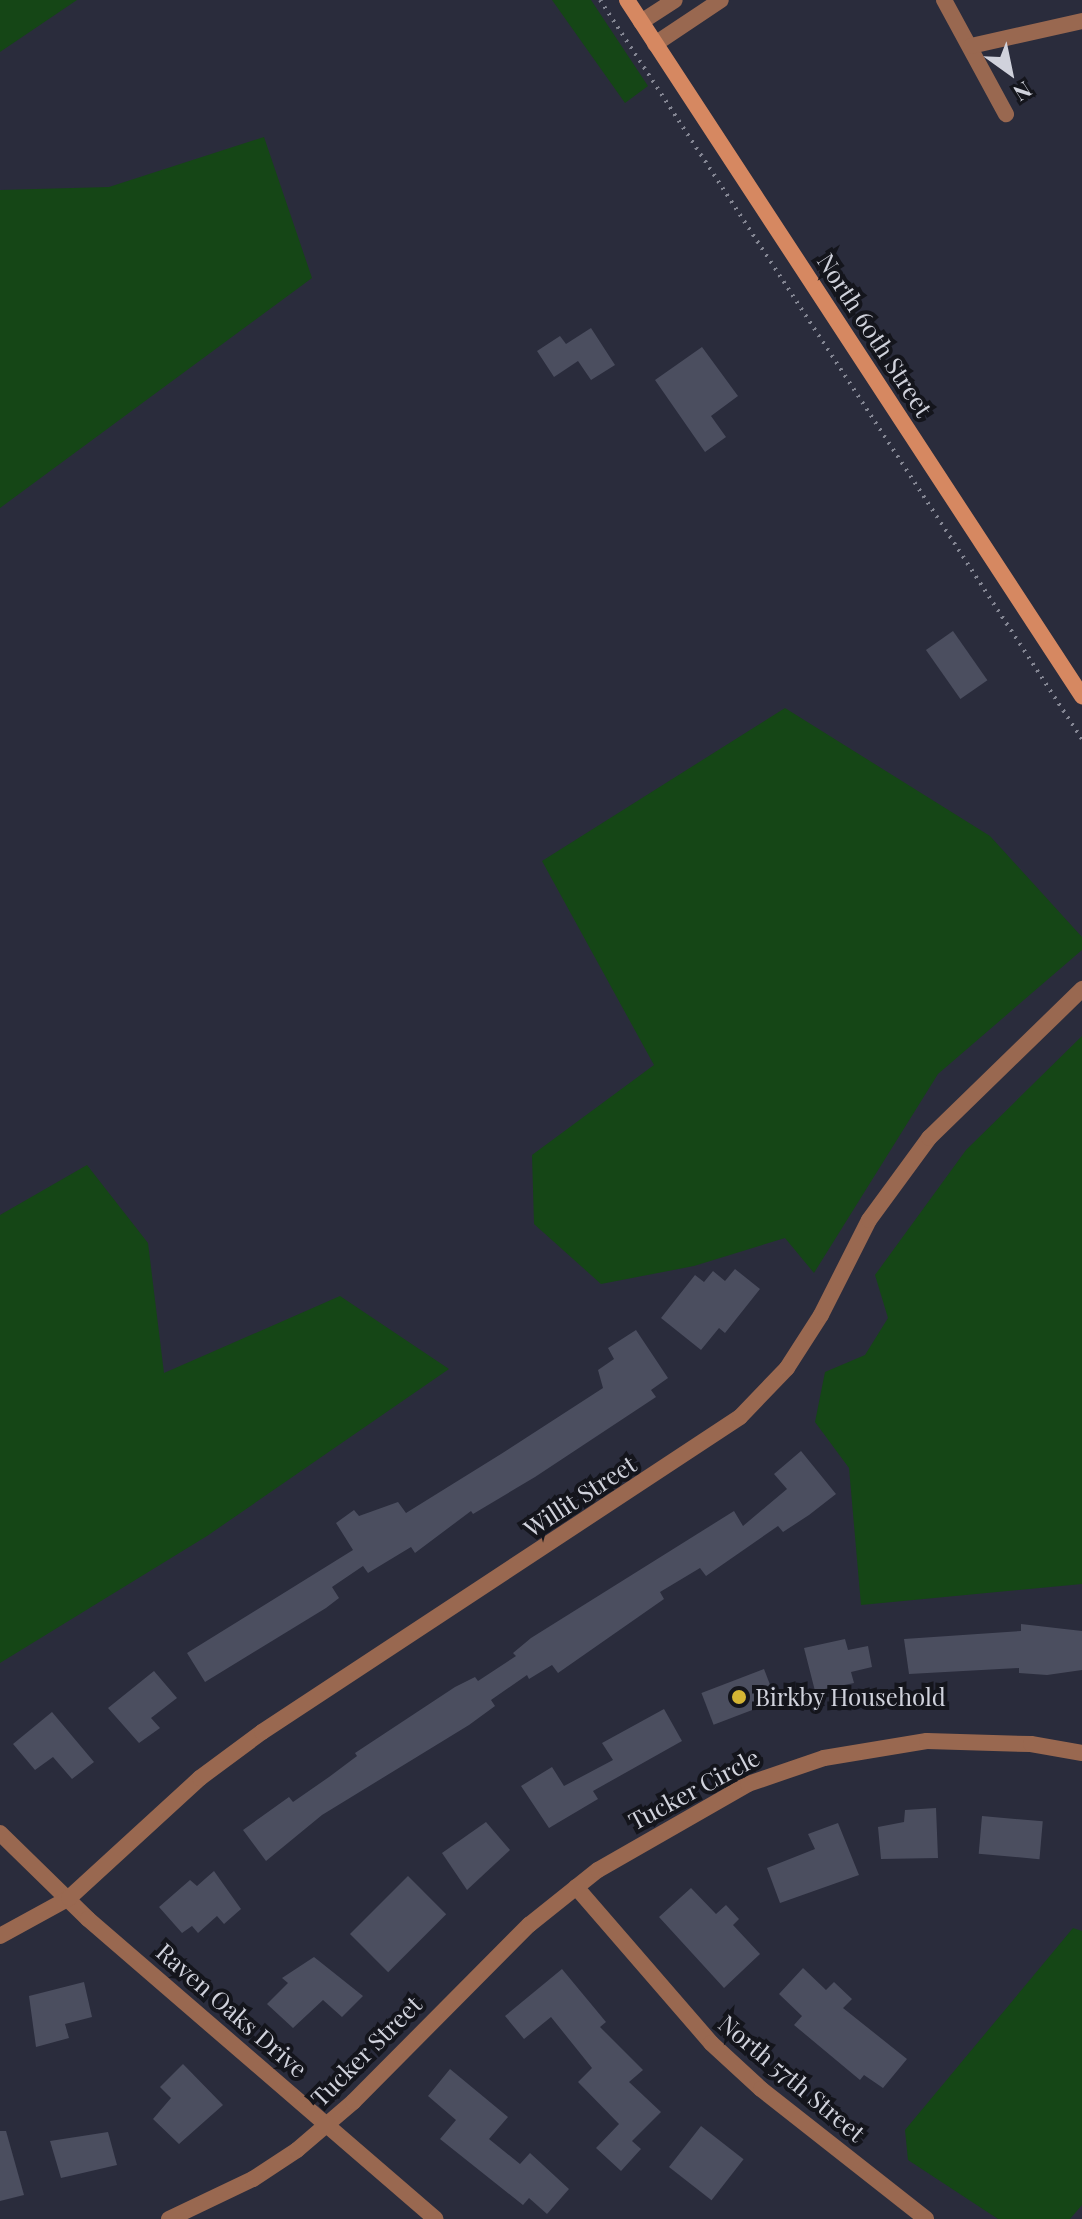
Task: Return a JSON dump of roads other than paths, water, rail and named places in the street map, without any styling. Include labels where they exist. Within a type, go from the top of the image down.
[{"type":"main road","name":"North 60th Street","points":[[627,0],[1082,696]]},
{"type":"street","points":[[641,22],[675,0]]},
{"type":"street","points":[[655,44],[721,0]]},
{"type":"street","points":[[944,0],[1006,114]]},
{"type":"street","points":[[971,46],[1082,21]]},
{"type":"street","name":"Willit Street","points":[[0,1936],[69,1898],[200,1778],[262,1732],[740,1417],[787,1368],[821,1315],[869,1220],[929,1138],[1082,989]]},
{"type":"street","name":"Tucker Circle","points":[[576,1887],[667,1826],[748,1784],[824,1758],[962,1739],[1082,1753]]},
{"type":"street","name":"Raven Oaks Drive","points":[[0,1833],[69,1898],[436,2219]]},
{"type":"street","name":"Tucker Street","points":[[169,2219],[253,2179],[328,2124],[492,1958],[576,1887]]},
{"type":"street","name":"North 57th Street","points":[[576,1887],[711,2043],[761,2089],[926,2219]]},
{"type":"place","name":"Birkby Household","points":[[739,1697]]}]
